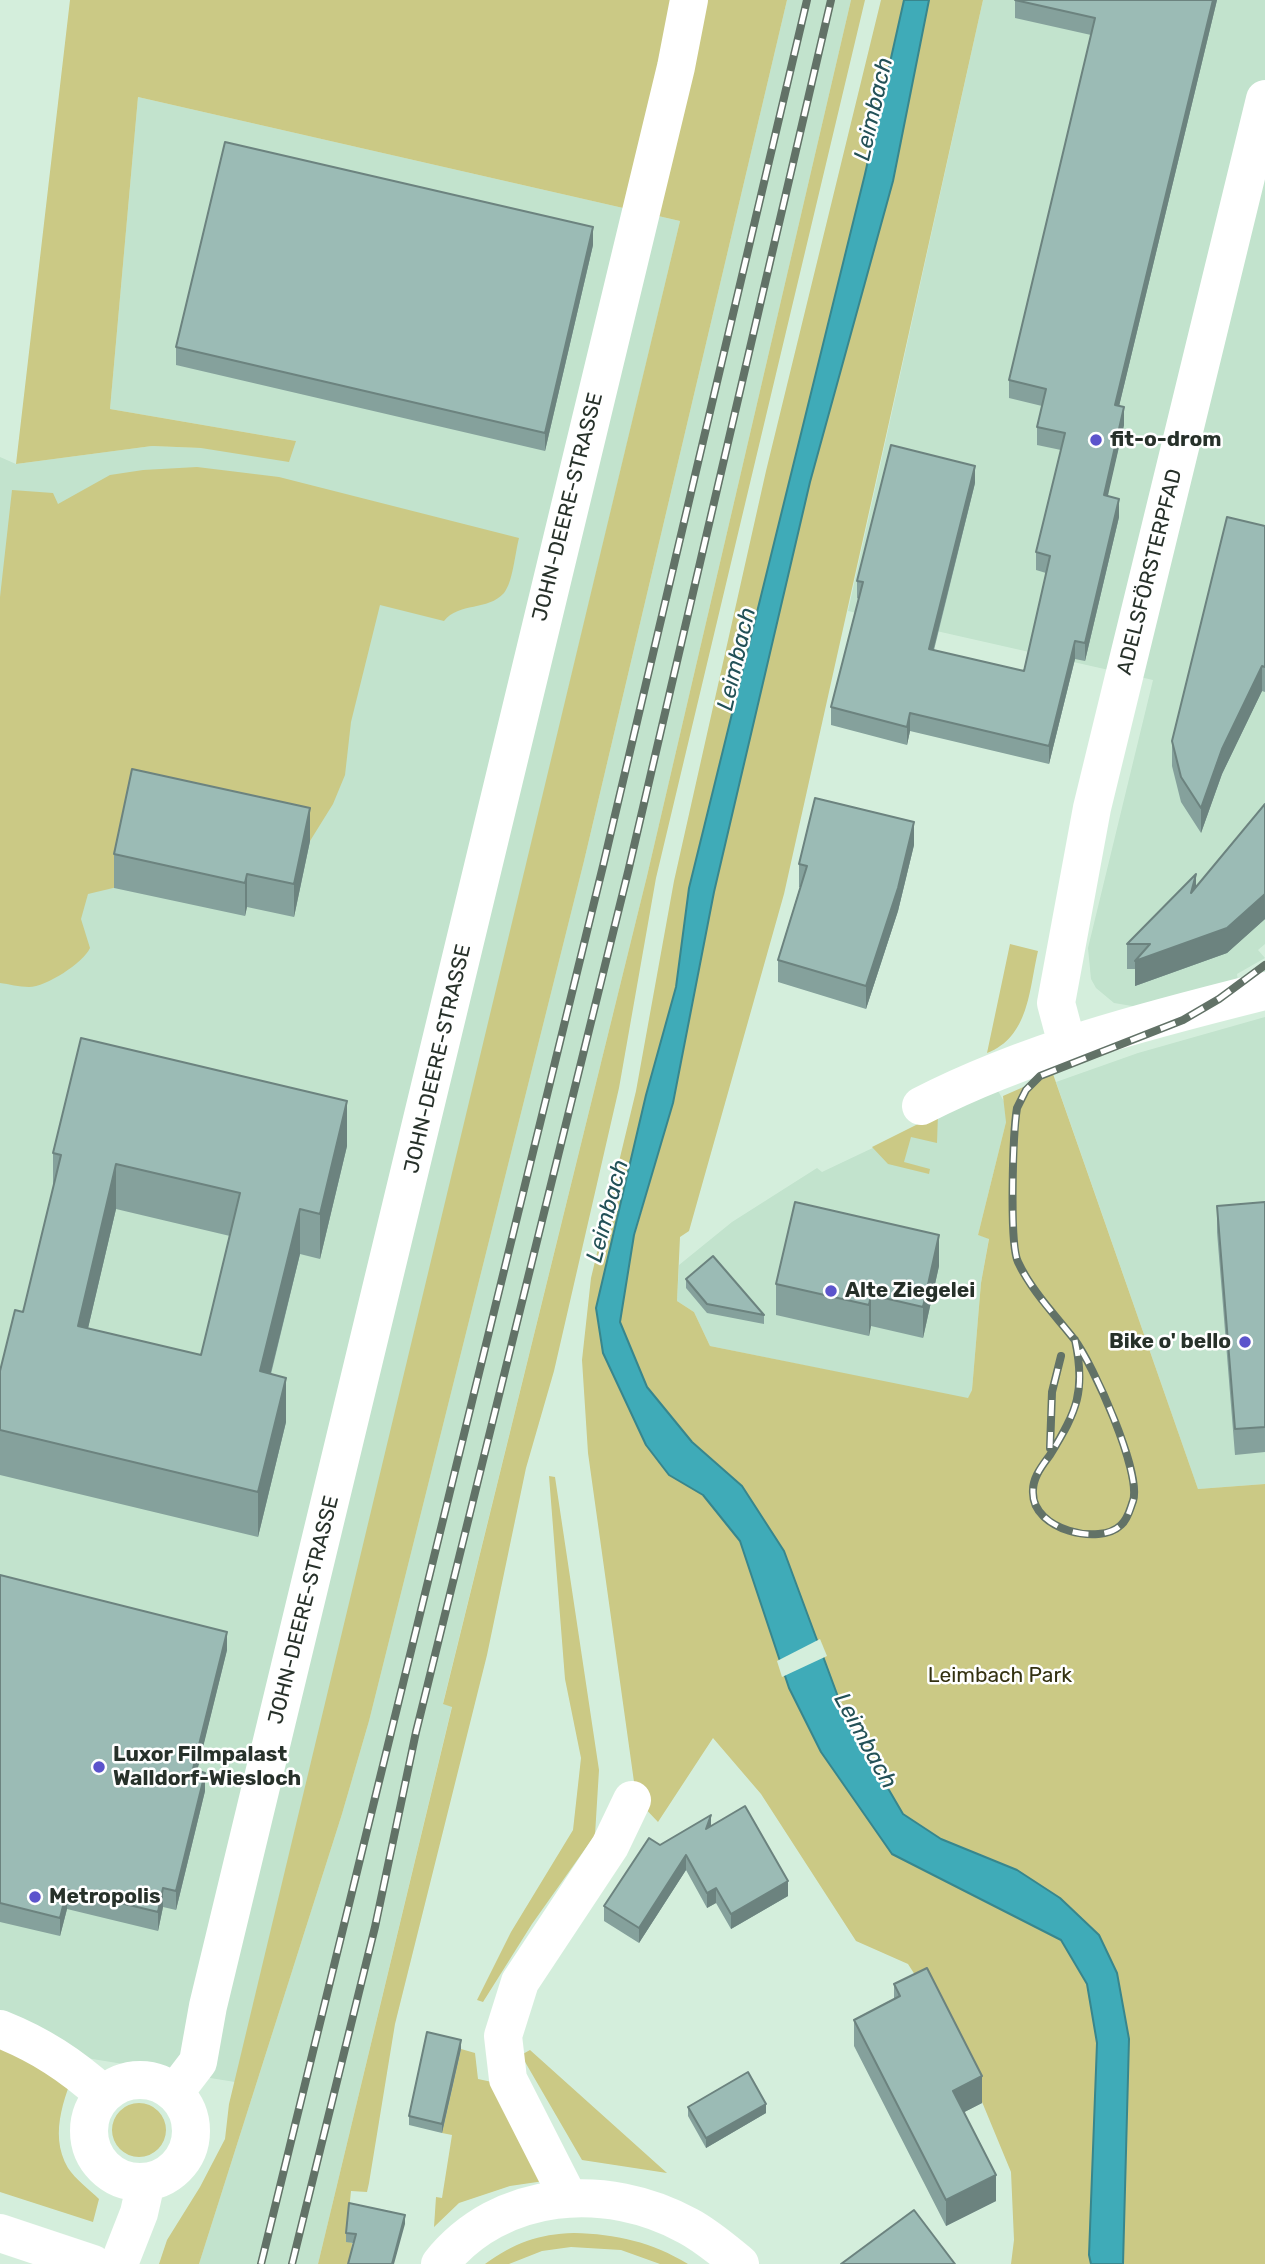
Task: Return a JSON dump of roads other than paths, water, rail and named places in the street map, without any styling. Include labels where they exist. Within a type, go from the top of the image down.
[{"type":"street","name":"JOHN-DEERE-STRASSE","points":[[174,2092],[198,2062],[208,2006],[676,67],[684,6]]},
{"type":"street","name":"ADELSFÖRSTERPFAD","points":[[1068,1048],[1056,1003],[1092,808],[1265,99]]},
{"type":"street","points":[[921,1105],[968,1083],[1117,1030],[1265,991]]},
{"type":"street","points":[[568,2197],[508,2079],[503,2036],[520,1983],[610,1846],[632,1800]]},
{"type":"street","points":[[0,2029],[35,2042],[74,2067],[103,2094]]},
{"type":"street","points":[[125,2080],[151,2080],[174,2092],[186,2108],[192,2127],[189,2147],[172,2170],[146,2182],[121,2179],[100,2164],[89,2141],[89,2128],[90,2116],[103,2094],[125,2080]]},
{"type":"street","points":[[119,2264],[139,2213],[146,2182]]},
{"type":"street","points":[[440,2264],[477,2228],[506,2211],[568,2197],[615,2202],[649,2210],[688,2226],[740,2264]]},
{"type":"street","points":[[0,2233],[76,2257]]},
{"type":"water","points":[[904,0],[929,0],[893,181],[810,482],[714,892],[673,1103],[634,1235],[620,1322],[647,1387],[692,1442],[742,1486],[784,1551],[844,1713],[903,1814],[941,1839],[1017,1870],[1060,1898],[1099,1935],[1117,1973],[1129,2039],[1123,2264],[1091,2264],[1089,2255],[1097,2043],[1087,1984],[1061,1940],[892,1854],[821,1752],[789,1688],[740,1541],[703,1495],[669,1475],[646,1445],[603,1353],[596,1308],[646,1095],[676,987],[689,888],[865,174]]},
{"type":"railway","points":[[261,2264],[603,866],[807,0]]},
{"type":"railway","points":[[292,2264],[375,1927],[416,1732],[628,872],[831,0]]},
{"type":"railway","points":[[1075,1340],[1078,1358],[1080,1373],[1077,1400],[1067,1426],[1036,1477],[1033,1493],[1036,1506],[1044,1517],[1055,1525],[1069,1531],[1098,1534],[1121,1525],[1133,1501],[1134,1487],[1114,1419],[1092,1371],[1082,1352],[1074,1339],[1036,1292],[1018,1262],[1013,1233],[1013,1162],[1017,1108],[1026,1090],[1040,1076],[1183,1020],[1219,999],[1265,965]]},
{"type":"railway","points":[[1050,1448],[1052,1392],[1061,1356]]},
{"type":"place","name":"fit-o-drom","points":[[1096,440]]},
{"type":"place","name":"Alte Ziegelei","points":[[831,1291]]},
{"type":"place","name":"Bike o' bello","points":[[1245,1342]]},
{"type":"place","name":"Luxor Filmpalast Walldorf-Wiesloch","points":[[99,1767]]},
{"type":"place","name":"Metropolis","points":[[35,1897]]},
{"type":"water label","name":"Leimbach","points":[[874,109]]},
{"type":"water label","name":"Leimbach","points":[[737,659]]},
{"type":"water label","name":"Leimbach","points":[[608,1211]]},
{"type":"water label","name":"Leimbach","points":[[865,1741]]},
{"type":"park label","name":"Leimbach Park","points":[[1000,1676]]}]
